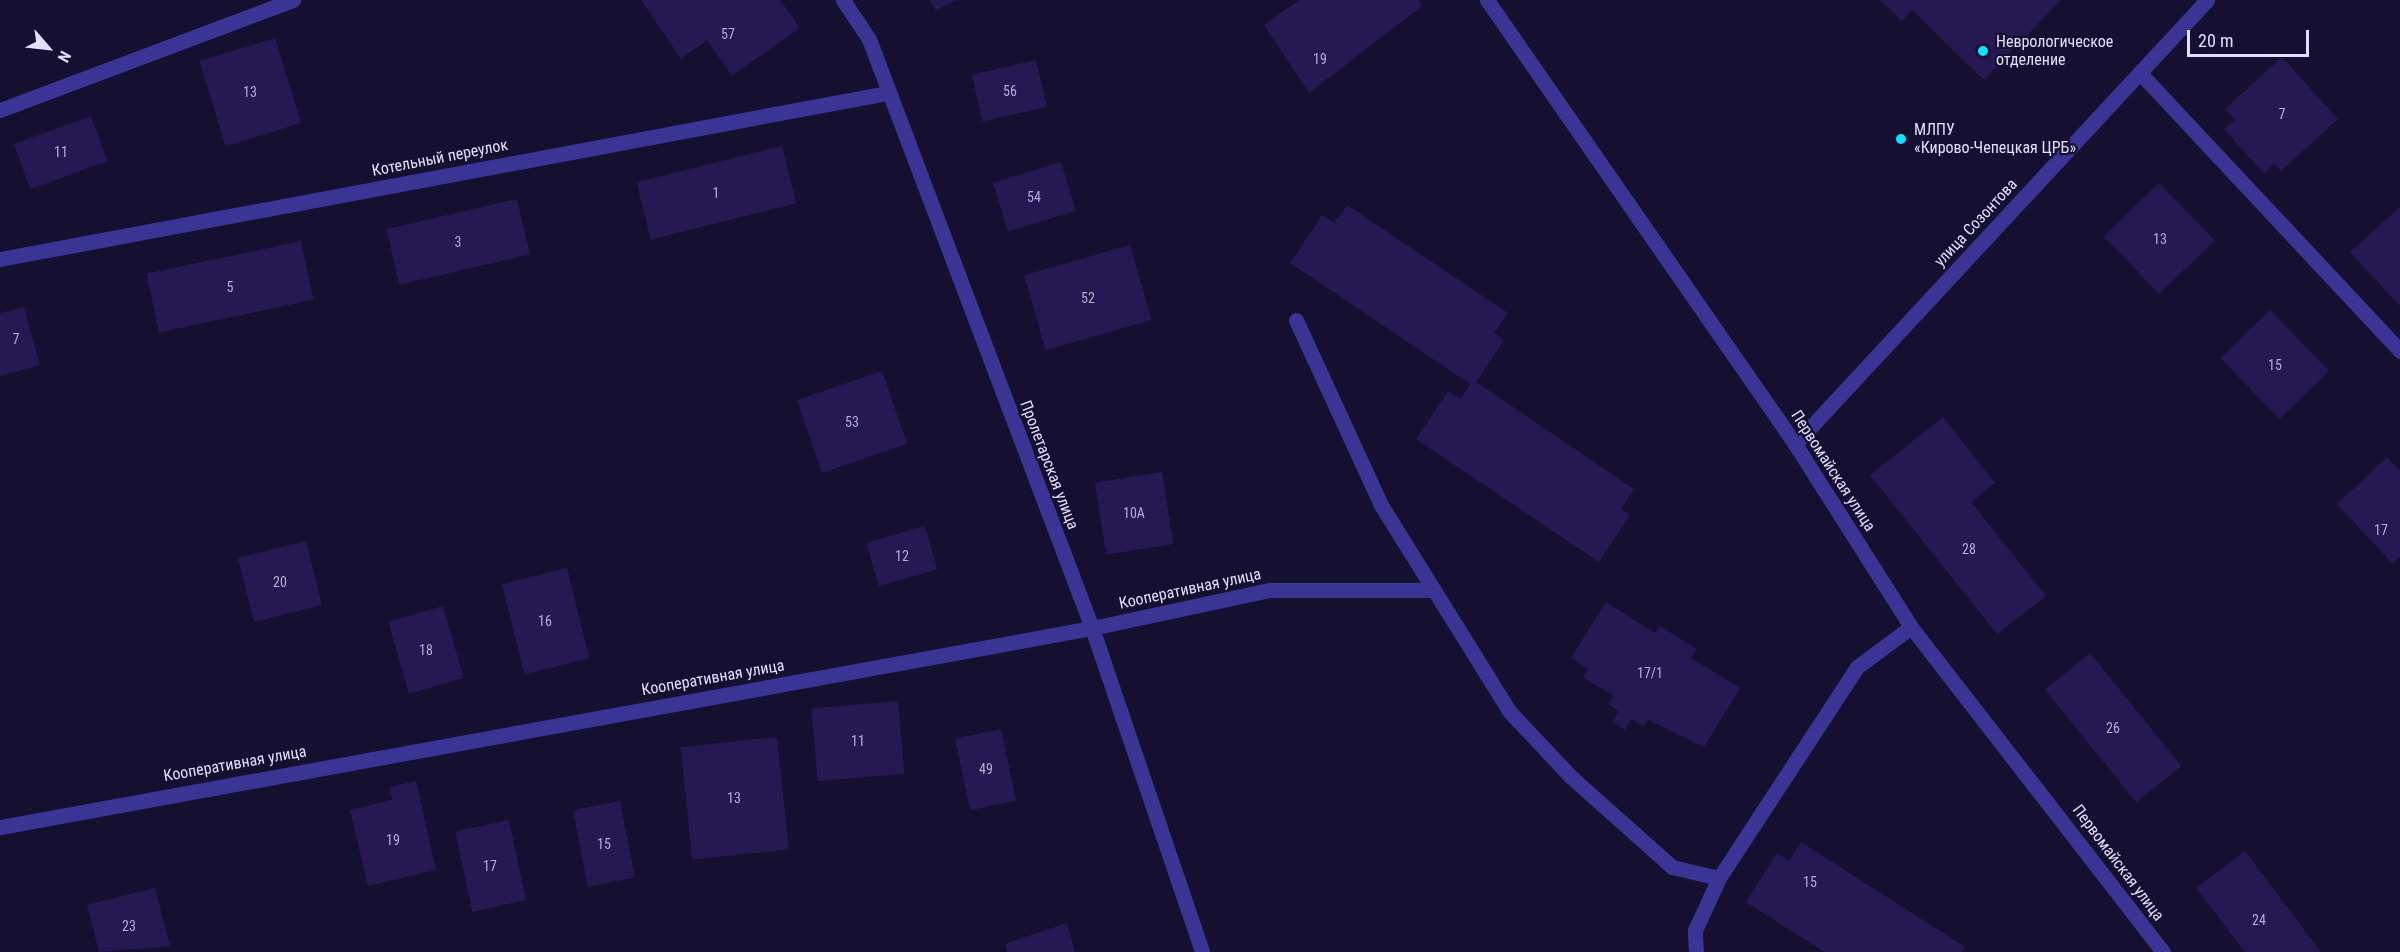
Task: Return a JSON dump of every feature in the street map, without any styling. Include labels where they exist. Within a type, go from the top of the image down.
[{"type":"street","points":[[0,110],[293,0]]},
{"type":"street","name":"Пролетарская улица","points":[[843,0],[869,39],[887,93],[1092,628],[1202,952]]},
{"type":"street","name":"Первомайская улица","points":[[1487,0],[1796,444],[1911,627],[2163,952]]},
{"type":"street","name":"улица Созонтова","points":[[1796,444],[2207,0]]},
{"type":"street","points":[[2140,73],[2400,351]]},
{"type":"street","name":"Котельный переулок","points":[[0,259],[887,93]]},
{"type":"street","points":[[1296,320],[1381,505],[1510,712],[1570,776],[1672,867],[1719,878]]},
{"type":"street","name":"Кооперативная улица","points":[[0,827],[1092,628],[1270,590],[1434,590]]},
{"type":"street","points":[[1695,952],[1695,930],[1719,878],[1857,667],[1911,627]]},
{"type":"building","points":[[641,0],[780,0],[800,28],[732,76],[707,40],[681,59]]},
{"type":"building","points":[[930,0],[956,0],[936,11]]},
{"type":"building","points":[[1299,0],[1418,0],[1422,6],[1309,93],[1264,25]]},
{"type":"building","name":"Неврологическое отделение","points":[[1880,0],[2061,0],[1984,80],[1912,10],[1902,21]]},
{"type":"building","points":[[275,38],[301,123],[225,146],[199,61]]},
{"type":"building","points":[[2282,57],[2338,119],[2281,171],[2274,164],[2264,174],[2224,129],[2235,120],[2225,109]]},
{"type":"building","points":[[1036,60],[1047,107],[982,122],[972,75]]},
{"type":"building","points":[[91,116],[107,161],[30,189],[14,144]]},
{"type":"building","points":[[782,146],[796,203],[651,240],[636,182]]},
{"type":"building","points":[[1061,162],[1076,211],[1008,232],[993,183]]},
{"type":"building","points":[[2159,183],[2215,241],[2159,294],[2104,236]]},
{"type":"building","points":[[517,199],[530,255],[399,285],[386,229]]},
{"type":"building","points":[[1347,205],[1508,313],[1494,333],[1504,340],[1476,382],[1634,489],[1621,509],[1630,515],[1599,562],[1416,439],[1448,391],[1461,399],[1470,384],[1290,263],[1322,215],[1334,223]]},
{"type":"building","points":[[2400,207],[2400,306],[2350,252]]},
{"type":"building","points":[[301,241],[313,300],[159,333],[146,274]]},
{"type":"building","points":[[1130,245],[1151,320],[1046,350],[1024,275]]},
{"type":"building","points":[[24,307],[40,365],[0,376],[0,313]]},
{"type":"building","points":[[2270,310],[2329,371],[2279,419],[2220,358]]},
{"type":"building","points":[[882,371],[907,444],[822,473],[797,400]]},
{"type":"building","points":[[1943,417],[1995,483],[1971,502],[2046,596],[1997,634],[1870,475]]},
{"type":"building","points":[[2387,457],[2400,471],[2400,556],[2393,564],[2337,504]]},
{"type":"building","points":[[1162,472],[1173,544],[1106,555],[1095,483]]},
{"type":"building","points":[[925,526],[937,569],[879,586],[866,543]]},
{"type":"building","points":[[306,541],[322,605],[254,622],[238,558]]},
{"type":"building","points":[[567,568],[589,658],[524,674],[502,584]]},
{"type":"building","points":[[1606,602],[1655,633],[1660,626],[1697,649],[1691,658],[1740,688],[1704,747],[1648,720],[1644,726],[1631,719],[1625,730],[1612,722],[1619,711],[1608,704],[1614,696],[1583,677],[1588,669],[1571,658]]},
{"type":"building","points":[[443,606],[464,678],[409,694],[388,622]]},
{"type":"building","points":[[2090,653],[2181,766],[2136,802],[2045,690]]},
{"type":"building","points":[[898,701],[904,774],[818,781],[811,709]]},
{"type":"building","points":[[1001,729],[1016,800],[970,810],[955,739]]},
{"type":"building","points":[[777,737],[789,849],[692,860],[681,747]]},
{"type":"building","points":[[416,781],[436,870],[368,886],[350,810],[392,800],[390,787]]},
{"type":"building","points":[[620,801],[635,878],[588,887],[573,810]]},
{"type":"building","points":[[509,820],[526,900],[472,912],[455,831]]},
{"type":"building","points":[[1801,842],[1965,947],[1962,952],[1824,952],[1746,902],[1777,853],[1789,861]]},
{"type":"building","points":[[2245,851],[2321,952],[2245,952],[2196,888]]},
{"type":"building","points":[[155,888],[170,946],[99,952],[87,905]]},
{"type":"building","points":[[1067,923],[1075,952],[1007,952],[1005,944]]},
{"type":"place","name":"Неврологическое отделение","points":[[1983,51]]},
{"type":"place","name":"МЛПУ «Кирово-Чепецкая ЦРБ»","points":[[1901,139]]}]
